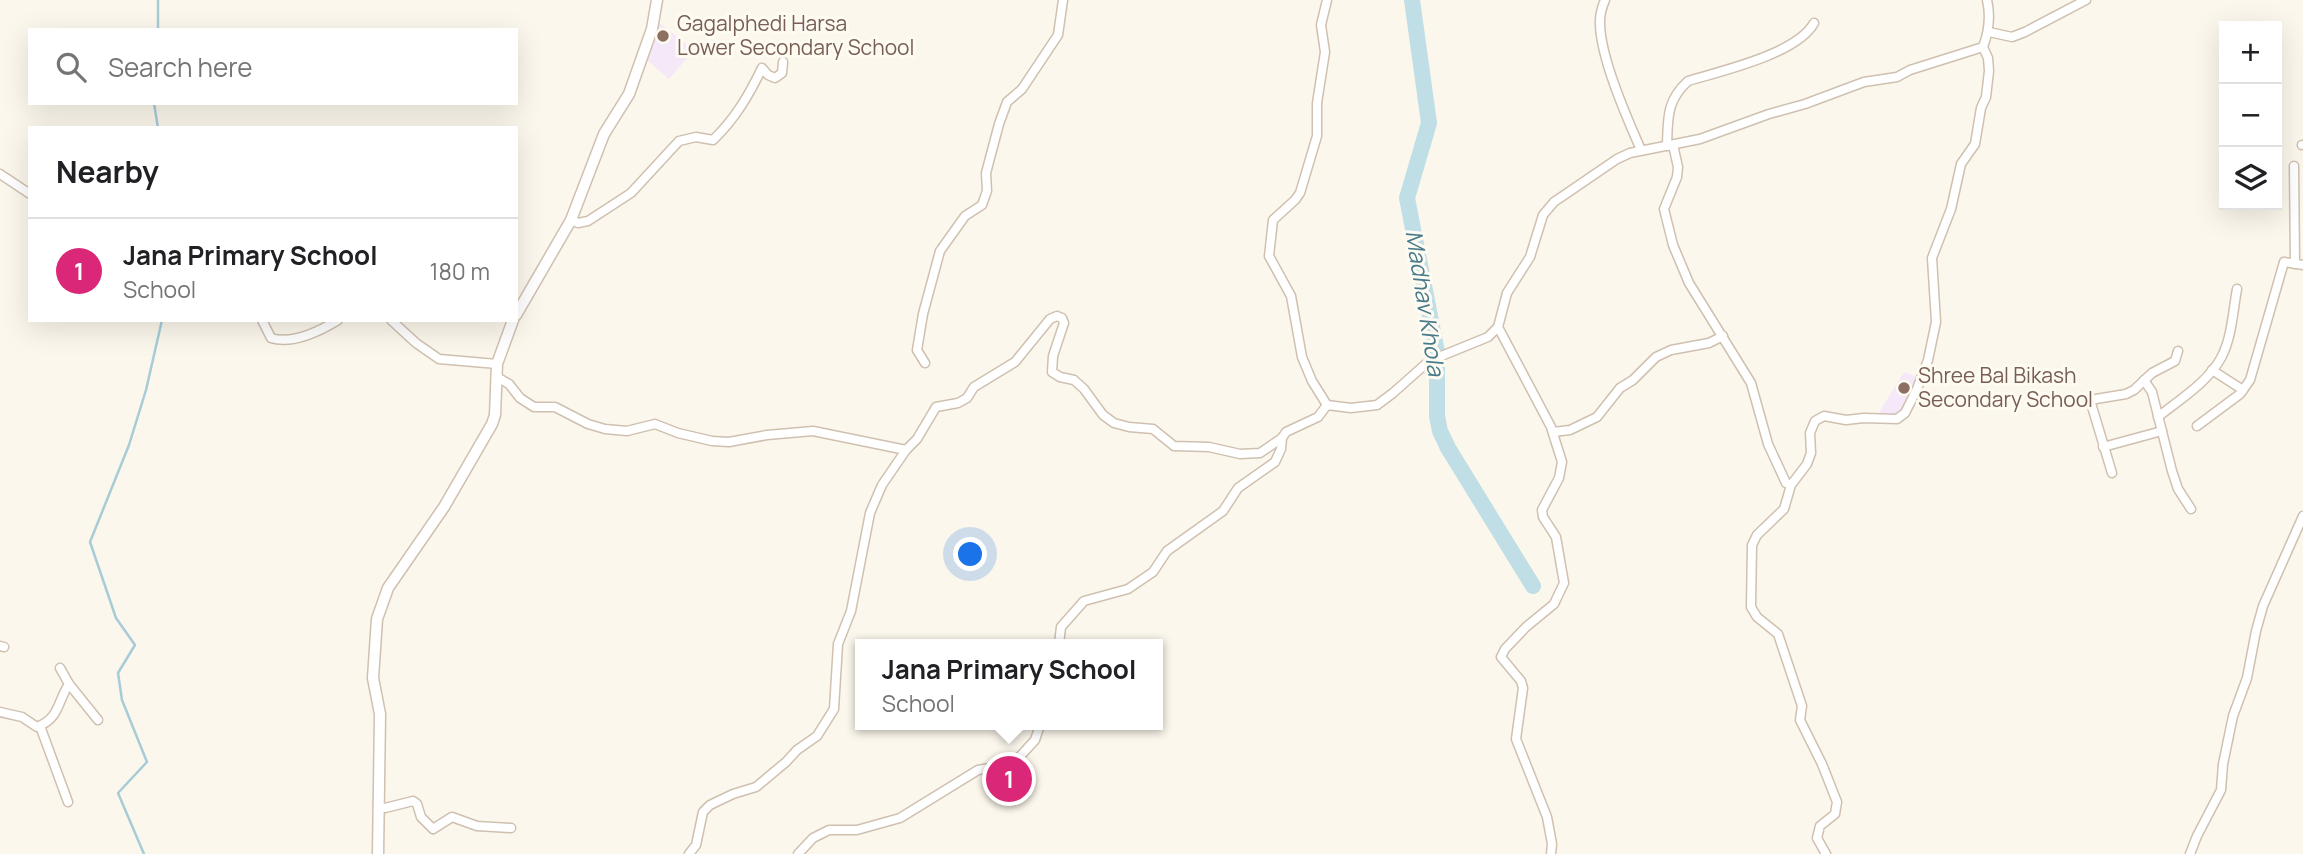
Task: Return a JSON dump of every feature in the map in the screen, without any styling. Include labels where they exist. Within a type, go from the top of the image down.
[{"type":"street","points":[[518,312],[572,220],[604,134],[629,94],[652,29],[657,0]]},
{"type":"street","points":[[925,363],[917,349],[923,314],[940,251],[965,216],[982,205],[987,191],[986,173],[1007,102],[1022,89],[1058,36],[1063,0]]},
{"type":"street","points":[[1327,0],[1321,25],[1325,52],[1317,103],[1317,136],[1300,193],[1273,220],[1269,256],[1291,296],[1296,335],[1312,381],[1328,405],[1351,408],[1377,405],[1429,361],[1488,337],[1498,327],[1507,293],[1530,257],[1543,215],[1548,208],[1606,165],[1630,153],[1700,139],[1864,82],[1897,77],[1910,70],[1983,47]]},
{"type":"street","points":[[1605,0],[1600,20],[1604,50],[1625,116],[1641,150]]},
{"type":"street","points":[[1826,854],[1817,838],[1820,826],[1835,814],[1837,802],[1800,720],[1800,698],[1778,634],[1757,617],[1751,607],[1752,545],[1763,529],[1784,509],[1791,485],[1810,459],[1810,433],[1815,421],[1824,416],[1846,420],[1897,419],[1905,413],[1917,389],[1928,360],[1936,322],[1932,258],[1951,209],[1961,164],[1975,144],[1981,108],[1986,97],[1989,71],[1988,58],[1983,47],[1989,32],[1990,14],[1987,0]]},
{"type":"street","points":[[1989,32],[2012,37],[2086,0]]},
{"type":"street","points":[[1791,485],[1786,483],[1768,444],[1751,383],[1689,283],[1673,244],[1664,209],[1677,177],[1678,167],[1670,146],[1670,104],[1680,89],[1688,82],[1771,55],[1802,37],[1814,23]]},
{"type":"street","points":[[572,220],[578,223],[588,221],[631,193],[679,141],[696,137],[713,140],[726,128],[748,97],[762,68],[775,78],[782,73],[783,62]]},
{"type":"street","points":[[2197,426],[2243,390],[2255,367],[2284,262],[2299,264],[2294,166]]},
{"type":"street","points":[[0,174],[28,193]]},
{"type":"street","points":[[2158,417],[2202,381],[2221,358],[2237,289]]},
{"type":"street","points":[[689,854],[696,845],[704,812],[710,805],[756,787],[817,736],[834,709],[838,644],[851,611],[870,513],[882,485],[917,439],[936,407],[958,403],[967,398],[974,387],[1015,362],[1045,323],[1057,316],[1062,318],[1063,329],[1053,356],[1052,372],[1074,380],[1084,389],[1098,410],[1114,423],[1153,429],[1174,446],[1209,447],[1240,454],[1261,453],[1286,432],[1318,417],[1328,405]]},
{"type":"street","points":[[263,322],[271,338],[280,341],[321,330],[335,322]]},
{"type":"street","points":[[393,322],[439,359],[498,364]]},
{"type":"street","points":[[378,854],[380,714],[373,669],[377,619],[388,588],[444,507],[492,424],[498,364],[512,322]]},
{"type":"street","points":[[1498,327],[1553,432],[1562,462],[1561,471],[1542,510],[1543,517],[1556,537],[1564,583],[1554,604],[1526,627],[1501,657],[1521,681],[1523,688],[1516,739],[1547,817],[1552,844],[1550,854]]},
{"type":"street","points":[[1553,432],[1570,430],[1597,416],[1620,388],[1656,357],[1671,350],[1709,343],[1723,336]]},
{"type":"street","points":[[2112,473],[2090,400],[2126,394],[2134,390],[2144,380],[2175,361],[2178,351]]},
{"type":"street","points":[[2212,370],[2243,390]]},
{"type":"street","points":[[497,377],[509,384],[520,398],[534,407],[555,407],[588,424],[605,429],[627,431],[655,424],[678,433],[729,442],[813,431],[906,450]]},
{"type":"street","points":[[2144,380],[2152,392],[2178,489],[2191,509]]},
{"type":"street","points":[[2103,447],[2161,431]]},
{"type":"street","points":[[1060,639],[1061,627],[1084,601],[1128,589],[1153,572],[1167,551],[1223,511],[1238,488],[1275,462],[1281,449],[1282,438]]},
{"type":"street","points":[[2190,854],[2221,790],[2223,764],[2233,716],[2247,678],[2263,606],[2303,516]]},
{"type":"street","points":[[60,668],[69,684],[98,720]]},
{"type":"street","points":[[0,712],[22,718],[33,726],[40,726],[55,715],[69,684]]},
{"type":"street","points":[[40,726],[68,802]]},
{"type":"street","points":[[798,854],[813,838],[829,830],[857,830],[900,818],[978,770],[1013,764],[1035,740],[1038,730]]},
{"type":"street","points":[[379,807],[413,801],[417,804],[421,817],[433,829],[452,817],[477,826],[511,828]]},
{"type":"shaded area","name":"Gagalphedi Harsa Lower Secondary School","points":[[653,18],[694,50],[669,79],[645,58]]},
{"type":"shaded area","name":"Shree Bal Bikash Secondary School","points":[[1904,372],[1917,377],[1900,417],[1879,413]]},
{"type":"waterway","points":[[158,0],[158,28]]},
{"type":"waterway","name":"Madhav Khola","points":[[1412,0],[1429,123],[1407,198],[1437,352],[1437,416],[1440,431],[1533,586]]},
{"type":"waterway","points":[[154,105],[158,126]]},
{"type":"waterway","points":[[144,854],[118,793],[147,762],[122,700],[118,673],[135,645],[116,618],[90,542],[129,445],[146,390],[162,322]]},
{"type":"place","name":"Gagalphedi Harsa Lower Secondary School","points":[[663,36]]},
{"type":"place","name":"Shree Bal Bikash Secondary School","points":[[1904,388]]},
{"type":"place","name":"Jana Primary School","points":[[1009,779]]}]
